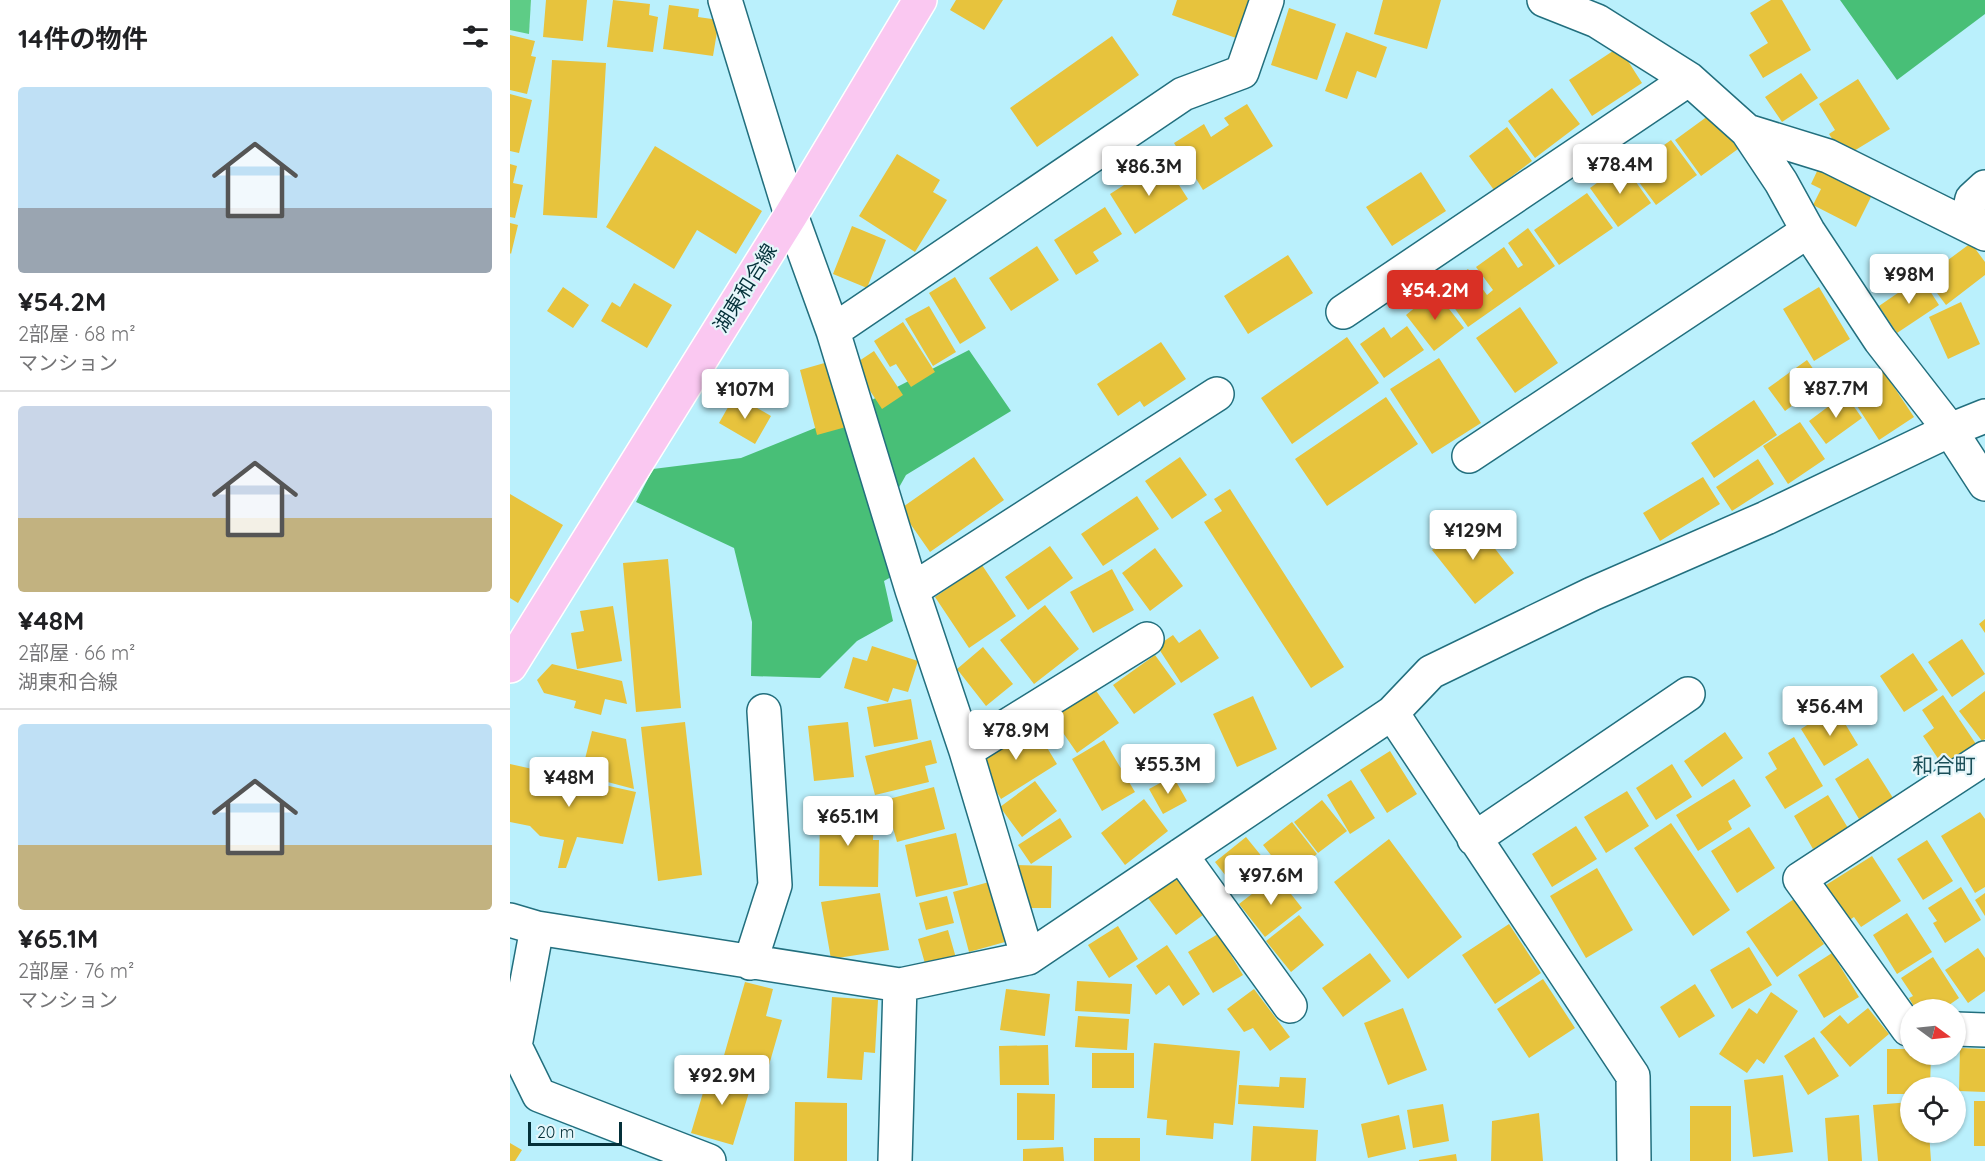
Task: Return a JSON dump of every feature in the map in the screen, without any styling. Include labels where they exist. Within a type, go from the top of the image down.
[{"type":"main road","name":"湖東和合線","points":[[510,666],[791,215],[920,0]]},
{"type":"street","points":[[724,0],[791,215],[833,331],[912,590],[966,751],[1028,958]]},
{"type":"street","points":[[833,331],[1183,94],[1242,72],[1267,0]]},
{"type":"street","points":[[1544,0],[1597,21],[1689,79],[1747,131],[1781,182],[1808,231],[1880,340],[1950,430],[1985,484]]},
{"type":"street","points":[[1342,312],[1689,79]]},
{"type":"street","points":[[1747,131],[1828,156],[1975,229]]},
{"type":"street","points":[[1975,229],[1972,200],[1985,187]]},
{"type":"street","points":[[1469,456],[1808,231]]},
{"type":"street","points":[[912,590],[1217,394]]},
{"type":"street","points":[[710,1161],[539,1095],[515,1046],[523,924],[655,944],[750,963],[792,966],[900,985],[1028,958],[1392,712],[1431,672],[1592,594],[1766,518],[1950,430],[1985,416]]},
{"type":"street","points":[[966,751],[1147,639]]},
{"type":"street","points":[[1474,838],[1688,694]]},
{"type":"street","points":[[750,963],[775,885],[764,711]]},
{"type":"street","points":[[1392,712],[1633,1076],[1634,1161]]},
{"type":"street","points":[[1900,1018],[1800,879],[1985,758]]},
{"type":"street","points":[[1181,855],[1290,1006]]},
{"type":"street","points":[[895,1161],[900,985]]},
{"type":"street","points":[[1966,1029],[1985,1030]]},
{"type":"green space","points":[[510,0],[531,0],[529,34],[510,30]]},
{"type":"green space","points":[[1840,0],[1985,0],[1985,14],[1897,80]]},
{"type":"green space","points":[[969,350],[1011,411],[906,475],[897,491],[909,519],[914,564],[884,581],[893,621],[857,641],[820,678],[751,676],[752,622],[734,548],[636,502],[653,469],[741,458],[825,424]]},
{"type":"building","points":[[546,0],[587,0],[583,41],[543,37]]},
{"type":"building","points":[[613,0],[650,4],[649,15],[658,17],[653,52],[607,47]]},
{"type":"building","points":[[956,0],[1003,0],[984,30],[950,10]]},
{"type":"building","points":[[1177,0],[1250,0],[1236,38],[1172,15]]},
{"type":"building","points":[[1383,0],[1441,0],[1427,49],[1374,34]]},
{"type":"building","points":[[1771,0],[1782,0],[1811,50],[1763,78],[1749,55],[1768,43],[1750,13]]},
{"type":"building","points":[[669,5],[699,9],[698,17],[719,20],[713,56],[663,49]]},
{"type":"building","points":[[1289,8],[1336,24],[1317,80],[1271,65]]},
{"type":"building","points":[[1346,32],[1387,47],[1376,78],[1357,71],[1347,99],[1325,91]]},
{"type":"building","points":[[510,35],[535,41],[531,56],[536,57],[527,94],[510,90]]},
{"type":"building","points":[[1112,36],[1139,75],[1037,147],[1010,108]]},
{"type":"building","points":[[1619,47],[1642,83],[1592,116],[1569,80]]},
{"type":"building","points":[[552,60],[606,63],[597,218],[543,215]]},
{"type":"building","points":[[1801,73],[1818,98],[1782,122],[1765,97]]},
{"type":"building","points":[[1858,79],[1890,129],[1844,157],[1829,134],[1835,130],[1819,104]]},
{"type":"building","points":[[1552,88],[1580,124],[1535,158],[1508,121]]},
{"type":"building","points":[[510,94],[532,100],[519,153],[510,151]]},
{"type":"building","points":[[1247,104],[1273,146],[1203,190],[1174,143],[1204,124],[1211,137],[1229,125],[1224,118]]},
{"type":"building","points":[[1712,113],[1738,149],[1701,176],[1675,140]]},
{"type":"building","points":[[1507,127],[1532,161],[1494,190],[1469,156]]},
{"type":"building","points":[[1671,140],[1697,175],[1656,205],[1630,170]]},
{"type":"building","points":[[655,146],[762,211],[736,254],[697,230],[674,269],[606,227]]},
{"type":"building","points":[[897,154],[940,180],[933,192],[947,200],[915,252],[859,216]]},
{"type":"building","points":[[1163,160],[1188,199],[1135,234],[1110,194]]},
{"type":"building","points":[[510,164],[517,166],[513,183],[523,185],[515,218],[510,217]]},
{"type":"building","points":[[1623,164],[1651,203],[1618,227],[1590,188]]},
{"type":"building","points":[[1820,165],[1874,191],[1856,227],[1813,205],[1821,189],[1811,184]]},
{"type":"building","points":[[1421,172],[1446,211],[1392,246],[1366,207]]},
{"type":"building","points":[[1587,193],[1613,228],[1559,265],[1534,230]]},
{"type":"building","points":[[1105,207],[1122,234],[1093,252],[1099,261],[1076,275],[1054,240]]},
{"type":"building","points":[[510,223],[518,225],[511,254],[510,253]]},
{"type":"building","points":[[852,226],[886,240],[867,288],[833,274]]},
{"type":"building","points":[[1528,228],[1555,266],[1468,327],[1441,289],[1468,269],[1487,295],[1493,290],[1476,267],[1504,247],[1518,268],[1523,265],[1508,243]]},
{"type":"building","points":[[1971,243],[1985,262],[1985,275],[1946,305],[1925,277]]},
{"type":"building","points":[[1037,246],[1059,280],[1011,311],[989,278]]},
{"type":"building","points":[[1288,255],[1313,293],[1248,334],[1224,296]]},
{"type":"building","points":[[955,277],[986,328],[960,344],[929,293]]},
{"type":"building","points":[[1921,277],[1939,305],[1897,333],[1879,306]]},
{"type":"building","points":[[634,283],[672,305],[647,348],[601,321],[612,302],[620,307]]},
{"type":"building","points":[[563,287],[589,305],[573,328],[547,311]]},
{"type":"building","points":[[1819,287],[1850,339],[1814,361],[1783,309]]},
{"type":"building","points":[[1435,291],[1464,328],[1434,351],[1406,315]]},
{"type":"building","points":[[1961,302],[1980,344],[1948,359],[1929,317]]},
{"type":"building","points":[[929,306],[956,352],[933,366],[905,319]]},
{"type":"building","points":[[1520,307],[1558,363],[1515,393],[1476,338]]},
{"type":"building","points":[[903,322],[935,372],[911,387],[896,364],[890,367],[874,341]]},
{"type":"building","points":[[1407,326],[1424,350],[1384,378],[1360,344],[1384,327],[1391,338]]},
{"type":"building","points":[[1347,337],[1379,383],[1292,444],[1261,398]]},
{"type":"building","points":[[1161,342],[1186,379],[1144,407],[1140,401],[1118,416],[1097,384]]},
{"type":"building","points":[[874,351],[903,395],[882,409],[853,365]]},
{"type":"building","points":[[1439,358],[1481,423],[1432,454],[1390,389]]},
{"type":"building","points":[[1807,360],[1823,383],[1785,411],[1768,388]]},
{"type":"building","points":[[828,362],[846,427],[817,435],[800,370]]},
{"type":"building","points":[[1882,369],[1914,417],[1879,440],[1848,392]]},
{"type":"building","points":[[1845,394],[1862,418],[1826,444],[1809,421]]},
{"type":"building","points":[[735,395],[771,416],[755,444],[719,423]]},
{"type":"building","points":[[1386,397],[1418,444],[1327,506],[1295,459]]},
{"type":"building","points":[[1754,400],[1777,435],[1714,478],[1691,443]]},
{"type":"building","points":[[1800,422],[1825,459],[1788,484],[1763,446]]},
{"type":"building","points":[[974,457],[1004,500],[930,552],[900,509]]},
{"type":"building","points":[[1180,457],[1207,495],[1172,519],[1145,481]]},
{"type":"building","points":[[1758,459],[1774,484],[1732,511],[1716,487]]},
{"type":"building","points":[[1703,477],[1720,504],[1660,541],[1643,513]]},
{"type":"building","points":[[1230,489],[1344,667],[1311,688],[1204,522],[1222,511],[1214,499]]},
{"type":"building","points":[[510,494],[563,525],[518,603],[510,598]]},
{"type":"building","points":[[1137,496],[1159,529],[1103,566],[1081,534]]},
{"type":"building","points":[[1471,518],[1514,573],[1475,604],[1432,550]]},
{"type":"building","points":[[1050,546],[1073,578],[1028,610],[1005,577]]},
{"type":"building","points":[[1155,548],[1183,586],[1150,611],[1122,573]]},
{"type":"building","points":[[668,559],[681,708],[636,712],[623,563]]},
{"type":"building","points":[[982,565],[1016,616],[969,648],[935,597]]},
{"type":"building","points":[[1112,569],[1134,610],[1093,633],[1070,592]]},
{"type":"building","points":[[1045,605],[1079,649],[1034,684],[1000,640]]},
{"type":"building","points":[[613,606],[622,661],[577,669],[571,633],[584,631],[580,611]]},
{"type":"building","points":[[1985,619],[1985,633],[1979,624]]},
{"type":"building","points":[[1200,629],[1219,658],[1181,683],[1157,646],[1173,635],[1179,643]]},
{"type":"building","points":[[1962,639],[1985,674],[1952,697],[1928,662]]},
{"type":"building","points":[[872,646],[918,661],[908,692],[893,688],[888,702],[844,688],[853,657],[867,661]]},
{"type":"building","points":[[983,647],[1013,684],[986,706],[957,669]]},
{"type":"building","points":[[1913,653],[1938,690],[1904,712],[1880,676]]},
{"type":"building","points":[[1155,655],[1176,684],[1134,714],[1113,685]]},
{"type":"building","points":[[552,664],[622,681],[627,704],[605,699],[601,715],[574,708],[576,701],[544,693],[537,680]]},
{"type":"building","points":[[1092,685],[1119,723],[1077,753],[1050,714]]},
{"type":"building","points":[[1985,691],[1985,739],[1982,741],[1959,711]]},
{"type":"building","points":[[1943,695],[1976,744],[1943,766],[1923,736],[1934,728],[1922,710]]},
{"type":"building","points":[[1253,696],[1277,749],[1237,767],[1213,714]]},
{"type":"building","points":[[911,699],[918,739],[874,747],[867,707]]},
{"type":"building","points":[[1835,707],[1858,745],[1824,766],[1801,729]]},
{"type":"building","points":[[685,722],[702,875],[658,881],[641,727]]},
{"type":"building","points":[[848,722],[854,777],[814,781],[808,726]]},
{"type":"building","points":[[1032,723],[1057,764],[1001,799],[976,758]]},
{"type":"building","points":[[592,731],[626,739],[634,789],[581,775]]},
{"type":"building","points":[[1725,732],[1743,758],[1702,787],[1684,761]]},
{"type":"building","points":[[1794,737],[1823,786],[1785,809],[1765,777],[1777,769],[1768,753]]},
{"type":"building","points":[[931,740],[937,763],[925,766],[929,782],[875,795],[865,756]]},
{"type":"building","points":[[1104,740],[1135,792],[1102,811],[1072,759]]},
{"type":"building","points":[[1390,751],[1417,794],[1387,813],[1360,770]]},
{"type":"building","points":[[1868,758],[1893,798],[1859,819],[1835,779]]},
{"type":"building","points":[[510,764],[636,792],[623,844],[577,837],[566,868],[558,868],[564,840],[540,836],[530,826],[510,822]]},
{"type":"building","points":[[1672,764],[1692,797],[1656,820],[1636,788]]},
{"type":"building","points":[[1173,776],[1187,801],[1163,814],[1149,789]]},
{"type":"building","points":[[1734,779],[1751,806],[1728,821],[1732,829],[1698,851],[1676,815]]},
{"type":"building","points":[[1351,780],[1375,818],[1350,834],[1327,795]]},
{"type":"building","points":[[1035,781],[1057,811],[1022,837],[1000,807]]},
{"type":"building","points":[[934,787],[945,829],[897,842],[885,800]]},
{"type":"building","points":[[1627,791],[1649,826],[1606,853],[1584,817]]},
{"type":"building","points":[[1828,795],[1848,828],[1813,849],[1794,816]]},
{"type":"building","points":[[1144,799],[1168,831],[1125,865],[1101,833]]},
{"type":"building","points":[[1322,800],[1347,831],[1318,853],[1294,822]]},
{"type":"building","points":[[820,806],[874,807],[873,840],[879,840],[878,887],[819,886]]},
{"type":"building","points":[[1980,812],[1985,819],[1985,887],[1975,893],[1941,836]]},
{"type":"building","points":[[1060,818],[1072,837],[1031,864],[1018,845]]},
{"type":"building","points":[[1292,822],[1317,854],[1288,877],[1263,845]]},
{"type":"building","points":[[1671,823],[1730,910],[1693,936],[1634,848]]},
{"type":"building","points":[[1576,826],[1597,859],[1552,887],[1532,854]]},
{"type":"building","points":[[1749,827],[1775,868],[1737,893],[1711,851]]},
{"type":"building","points":[[956,833],[968,885],[916,897],[905,845]]},
{"type":"building","points":[[1246,837],[1272,869],[1240,894],[1215,862]]},
{"type":"building","points":[[1389,839],[1462,937],[1408,979],[1334,882]]},
{"type":"building","points":[[1927,840],[1953,881],[1923,900],[1897,859]]},
{"type":"building","points":[[1872,856],[1901,901],[1861,927],[1854,917],[1848,921],[1826,885]]},
{"type":"building","points":[[1015,865],[1052,866],[1051,908],[1014,908]]},
{"type":"building","points":[[1597,868],[1633,930],[1586,958],[1550,896]]},
{"type":"building","points":[[1276,875],[1302,908],[1265,937],[1239,904]]},
{"type":"building","points":[[1176,878],[1203,915],[1176,935],[1148,898]]},
{"type":"building","points":[[989,882],[1005,942],[969,952],[953,892]]},
{"type":"building","points":[[1961,887],[1981,920],[1945,943],[1933,923],[1937,921],[1928,908]]},
{"type":"building","points":[[880,893],[889,950],[831,959],[821,902]]},
{"type":"building","points":[[1985,893],[1985,916],[1975,900]]},
{"type":"building","points":[[947,896],[954,923],[926,930],[919,903]]},
{"type":"building","points":[[1794,899],[1824,944],[1777,977],[1746,932]]},
{"type":"building","points":[[1907,913],[1932,952],[1897,974],[1873,935]]},
{"type":"building","points":[[1299,915],[1324,945],[1291,972],[1266,941]]},
{"type":"building","points":[[1509,924],[1541,973],[1495,1004],[1462,955]]},
{"type":"building","points":[[1118,926],[1138,959],[1109,978],[1088,945]]},
{"type":"building","points":[[948,930],[956,958],[926,967],[918,939]]},
{"type":"building","points":[[1218,934],[1243,975],[1213,993],[1188,952]]},
{"type":"building","points":[[1167,945],[1200,994],[1183,1006],[1169,985],[1156,995],[1136,966]]},
{"type":"building","points":[[1749,947],[1772,985],[1732,1009],[1710,970]]},
{"type":"building","points":[[1978,948],[1985,958],[1985,991],[1968,1003],[1945,970]]},
{"type":"building","points":[[1370,953],[1391,981],[1343,1017],[1322,988]]},
{"type":"building","points":[[1832,953],[1859,997],[1824,1018],[1798,975]]},
{"type":"building","points":[[1933,957],[1959,998],[1910,999],[1913,996],[1901,978]]},
{"type":"building","points":[[1543,979],[1575,1028],[1529,1058],[1497,1009]]},
{"type":"building","points":[[1077,981],[1132,984],[1130,1014],[1075,1011]]},
{"type":"building","points":[[745,982],[773,989],[766,1016],[782,1020],[767,1072],[723,1059]]},
{"type":"building","points":[[1695,984],[1715,1016],[1679,1038],[1660,1007]]},
{"type":"building","points":[[1006,989],[1050,994],[1045,1036],[1000,1030]]},
{"type":"building","points":[[1254,989],[1290,1037],[1270,1051],[1253,1028],[1244,1032],[1227,1009]]},
{"type":"building","points":[[1771,992],[1798,1011],[1764,1064],[1757,1059],[1747,1073],[1719,1054],[1749,1008],[1757,1014]]},
{"type":"building","points":[[832,997],[878,1000],[875,1053],[864,1052],[862,1080],[827,1078]]},
{"type":"building","points":[[1403,1008],[1427,1070],[1388,1085],[1364,1023]]},
{"type":"building","points":[[1868,1008],[1889,1034],[1850,1067],[1820,1032],[1840,1015],[1848,1024]]},
{"type":"building","points":[[1078,1016],[1129,1019],[1127,1050],[1075,1047]]},
{"type":"building","points":[[1814,1037],[1839,1076],[1808,1095],[1784,1056]]},
{"type":"building","points":[[1154,1043],[1240,1051],[1233,1125],[1214,1123],[1213,1139],[1166,1135],[1167,1120],[1147,1118]]},
{"type":"building","points":[[1048,1045],[1049,1085],[1000,1085],[999,1046]]},
{"type":"building","points":[[1966,1048],[1985,1049],[1985,1092],[1966,1091],[1966,1077],[1959,1077],[1960,1065],[1966,1065]]},
{"type":"building","points":[[1887,1049],[1900,1049],[1900,1065],[1931,1065],[1930,1077],[1900,1077],[1900,1094],[1887,1094]]},
{"type":"building","points":[[1092,1053],[1134,1053],[1134,1088],[1092,1088]]},
{"type":"building","points":[[711,1066],[753,1079],[733,1145],[691,1133]]},
{"type":"building","points":[[1783,1075],[1793,1152],[1753,1157],[1744,1080]]},
{"type":"building","points":[[1280,1077],[1306,1078],[1304,1108],[1238,1104],[1239,1085],[1279,1087]]},
{"type":"building","points":[[1017,1093],[1055,1094],[1054,1140],[1017,1140]]},
{"type":"building","points":[[1974,1101],[1985,1101],[1985,1146],[1974,1146]]},
{"type":"building","points":[[795,1102],[847,1103],[847,1161],[794,1161]]},
{"type":"building","points":[[1900,1103],[1900,1143],[1930,1143],[1931,1161],[1878,1161],[1873,1105]]},
{"type":"building","points":[[1443,1104],[1449,1141],[1413,1148],[1407,1110]]},
{"type":"building","points":[[1690,1106],[1731,1106],[1731,1161],[1690,1161]]},
{"type":"building","points":[[1539,1113],[1543,1161],[1491,1161],[1492,1121]]},
{"type":"building","points":[[1399,1115],[1406,1149],[1368,1158],[1361,1124]]},
{"type":"building","points":[[1859,1115],[1862,1161],[1828,1161],[1825,1118]]},
{"type":"building","points":[[1253,1126],[1318,1130],[1316,1161],[1251,1161]]},
{"type":"building","points":[[1094,1138],[1140,1138],[1140,1161],[1094,1161]]},
{"type":"building","points":[[510,1143],[522,1150],[515,1161],[510,1161]]},
{"type":"building","points":[[1063,1147],[1064,1161],[1023,1161],[1023,1149]]},
{"type":"building","points":[[1456,1154],[1457,1161],[1419,1161],[1419,1160]]},
{"type":"district","name":"和合町","points":[[1944,766]]}]
